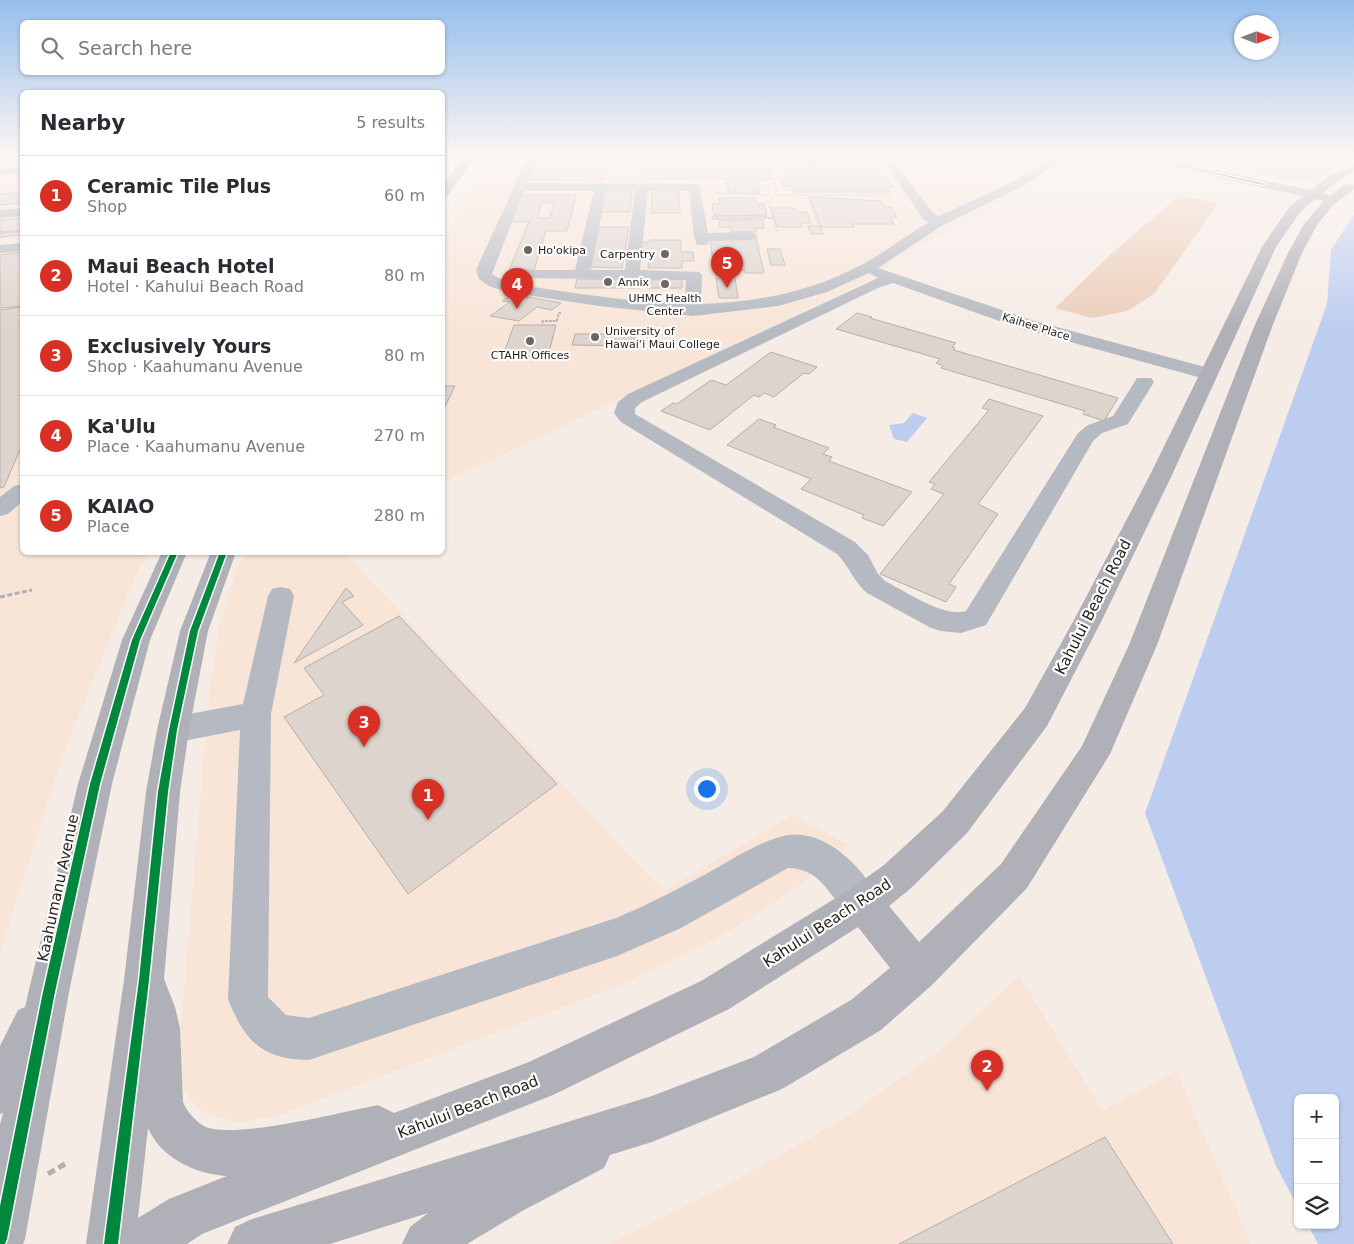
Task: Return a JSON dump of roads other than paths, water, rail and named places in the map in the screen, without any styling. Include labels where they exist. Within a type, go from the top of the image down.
[{"type":"main road","name":"Kahului Beach Road","points":[[143,1244],[186,1216],[538,1080],[715,994],[862,903],[897,877],[955,822],[1036,717],[1088,620],[1269,247],[1292,214]]},
{"type":"main road","points":[[252,1244],[652,1119],[767,1074],[866,1014],[918,971],[1014,876],[1094,754],[1143,645],[1185,529],[1295,252],[1311,224],[1320,214]]},
{"type":"main road","points":[[1209,374],[1242,385]]},
{"type":"main road","name":"Kaahumanu Avenue","points":[[0,1240],[49,992],[95,784],[136,640],[174,555]]},
{"type":"main road","points":[[111,1244],[144,980],[163,792],[172,730],[194,631],[223,555]]},
{"type":"main road","points":[[862,903],[918,971]]},
{"type":"main road","points":[[144,980],[156,1010],[160,1041],[159,1084],[167,1121],[188,1143],[203,1151],[221,1154],[240,1154],[436,1119]]},
{"type":"main road","points":[[0,1092],[49,992]]},
{"type":"main road","points":[[427,1244],[439,1234],[498,1199],[652,1119]]},
{"type":"street","points":[[484,276],[484,270],[508,214]]},
{"type":"street","points":[[582,275],[595,214]]},
{"type":"street","points":[[632,275],[639,214]]},
{"type":"street","points":[[699,214],[702,239],[751,236]]},
{"type":"street","points":[[926,214],[929,218],[939,221]]},
{"type":"street","points":[[484,276],[494,283],[507,287],[643,308],[693,310],[742,308],[787,300],[866,269],[939,221],[954,214]]},
{"type":"street","points":[[0,249],[20,247]]},
{"type":"street","name":"Kaihee Place","points":[[866,269],[1025,324],[1209,374]]},
{"type":"street","points":[[484,276],[694,275],[693,310]]},
{"type":"street","points":[[893,278],[872,285],[634,398],[625,406],[625,414],[628,418],[846,548],[859,561],[867,579],[876,587],[938,619],[957,623],[976,618],[1085,437],[1095,430],[1121,420],[1144,382]]},
{"type":"street","points":[[0,509],[20,493]]},
{"type":"street","points":[[281,596],[256,714],[248,999],[259,1022],[281,1036],[299,1040],[309,1039],[608,940],[668,916],[769,858],[784,852],[802,852],[825,860],[862,903]]},
{"type":"street","points":[[172,730],[256,714]]},
{"type":"water","points":[[1354,214],[1354,1244],[1318,1244],[1310,1229],[1339,1229],[1339,1094],[1294,1094],[1294,1200],[1276,1166],[1145,813],[1327,304],[1331,250]]},
{"type":"water","points":[[913,413],[927,418],[907,442],[894,439],[889,425],[904,423]]},
{"type":"place","name":"Ho'okipa","points":[[528,250]]},
{"type":"place","name":"Carpentry","points":[[665,254]]},
{"type":"place","name":"Annix","points":[[608,282]]},
{"type":"place","name":"UHMC Health Center","points":[[665,284]]},
{"type":"place","name":"KAIAO","points":[[727,288]]},
{"type":"place","name":"Ka'Ulu","points":[[517,309]]},
{"type":"place","name":"University of Hawai‘i Maui College","points":[[595,337]]},
{"type":"place","name":"CTAHR Offices","points":[[530,341]]},
{"type":"place","name":"Exclusively Yours","points":[[364,747]]},
{"type":"place","name":"Ceramic Tile Plus","points":[[428,820]]},
{"type":"place","name":"Maui Beach Hotel","points":[[987,1091]]}]
